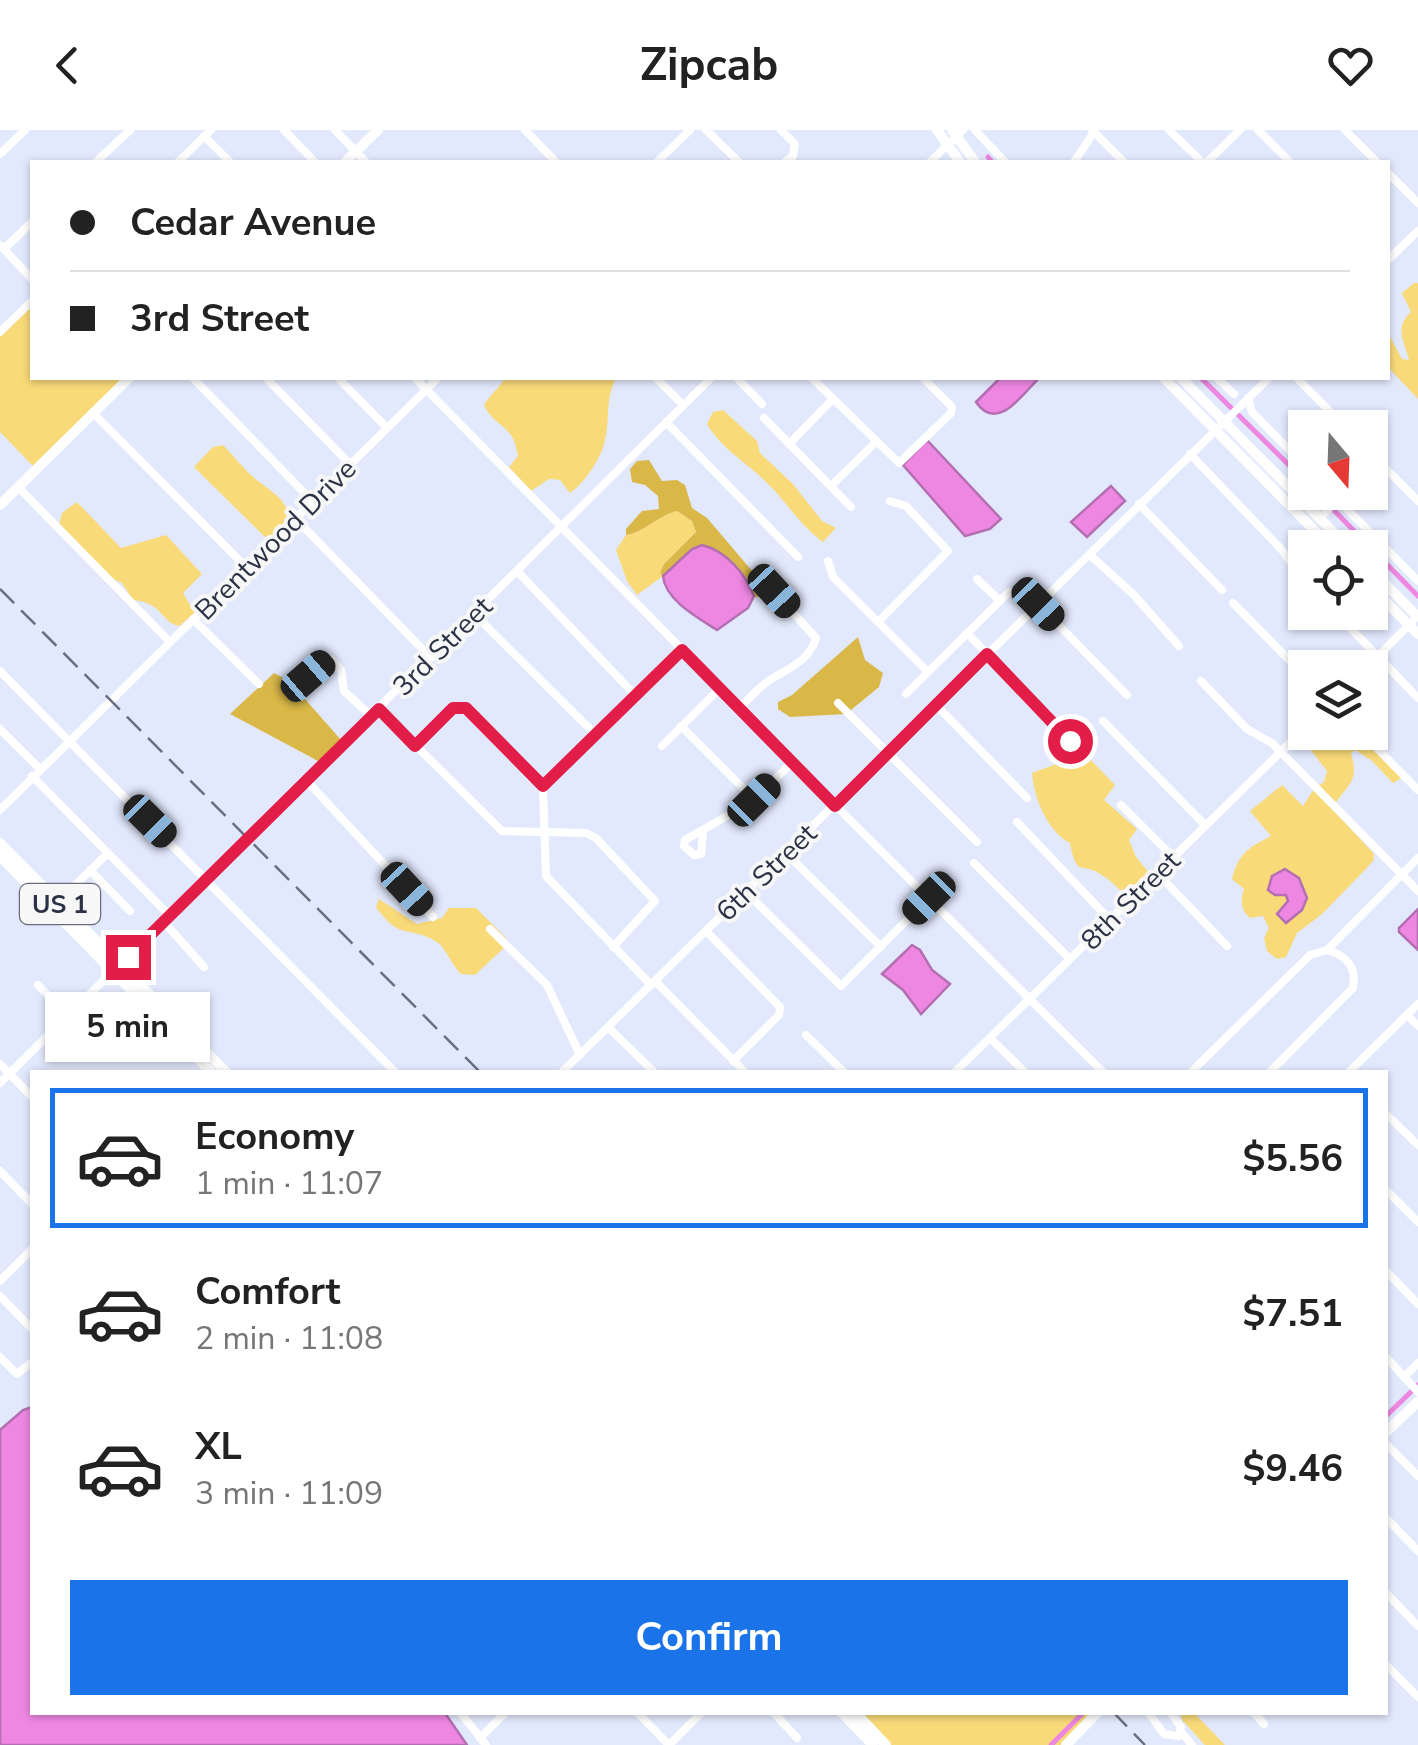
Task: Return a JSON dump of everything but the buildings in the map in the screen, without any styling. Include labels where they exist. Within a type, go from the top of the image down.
[{"type":"main road","points":[[347,160],[378,130]]},
{"type":"main road","points":[[937,130],[955,136],[973,160]]},
{"type":"main road","points":[[0,506],[126,380]]},
{"type":"main road","points":[[1166,380],[1332,530]]},
{"type":"main road","points":[[1183,380],[1315,530]]},
{"type":"main road","points":[[1303,518],[1320,518]]},
{"type":"main road","points":[[1388,588],[1416,619],[1418,634]]},
{"type":"main road","points":[[1388,599],[1416,619]]},
{"type":"main road","name":"US 1","points":[[0,842],[209,1070]]},
{"type":"main road","name":"US 1","points":[[0,856],[224,1070]]},
{"type":"main road","points":[[1388,1430],[1418,1402]]},
{"type":"main road","points":[[844,1715],[872,1739],[886,1745]]},
{"type":"main road","points":[[856,1715],[872,1739]]},
{"type":"main road","points":[[1066,1745],[1095,1715]]},
{"type":"street","points":[[0,154],[25,130]]},
{"type":"street","points":[[98,160],[130,130]]},
{"type":"street","points":[[284,130],[313,160]]},
{"type":"street","points":[[335,130],[364,160]]},
{"type":"street","points":[[524,130],[554,160]]},
{"type":"street","points":[[661,160],[690,130]]},
{"type":"street","points":[[706,130],[737,160]]},
{"type":"street","points":[[781,130],[795,144],[787,160]]},
{"type":"street","points":[[974,130],[1003,160]]},
{"type":"street","points":[[1170,130],[1202,160]]},
{"type":"street","points":[[1206,160],[1240,130]]},
{"type":"street","points":[[1258,130],[1288,160]]},
{"type":"street","points":[[1345,130],[1375,160]]},
{"type":"street","points":[[1075,160],[1093,131],[1122,160]]},
{"type":"street","points":[[180,160],[208,133],[228,160]]},
{"type":"street","points":[[932,160],[955,136]]},
{"type":"street","points":[[1390,175],[1418,204]]},
{"type":"street","points":[[30,224],[2,247],[30,278]]},
{"type":"street","points":[[1390,258],[1418,231]]},
{"type":"street","points":[[0,332],[30,303]]},
{"type":"street","points":[[195,380],[312,501]]},
{"type":"street","points":[[268,380],[350,464]]},
{"type":"street","points":[[340,380],[387,428]]},
{"type":"street","points":[[417,380],[835,806],[1101,1070]]},
{"type":"street","name":"Brentwood Drive","points":[[0,810],[436,380]]},
{"type":"street","points":[[658,380],[684,406]]},
{"type":"street","name":"3rd Street","points":[[0,1082],[710,380]]},
{"type":"street","points":[[739,380],[762,404]]},
{"type":"street","points":[[814,380],[899,464],[951,413],[952,407],[925,380]]},
{"type":"street","points":[[1219,380],[1234,394],[1248,398],[1252,412],[1288,449]]},
{"type":"street","name":"6th Street","points":[[564,1070],[1267,380]]},
{"type":"street","points":[[1299,380],[1328,410]]},
{"type":"street","points":[[1234,394],[1236,409],[1252,412]]},
{"type":"street","points":[[789,444],[833,399]]},
{"type":"street","points":[[92,413],[246,567]]},
{"type":"street","points":[[764,418],[851,507]]},
{"type":"street","points":[[666,422],[798,557]]},
{"type":"street","points":[[831,486],[876,442]]},
{"type":"street","points":[[1190,454],[1288,558]]},
{"type":"street","points":[[1388,470],[1418,501]]},
{"type":"street","points":[[18,487],[170,642]]},
{"type":"street","points":[[878,622],[948,552],[906,506],[890,500]]},
{"type":"street","points":[[1139,504],[1222,590]]},
{"type":"street","points":[[1320,518],[1325,510]]},
{"type":"street","points":[[1348,510],[1418,580]]},
{"type":"street","points":[[295,518],[430,658]]},
{"type":"street","points":[[1090,555],[1133,594],[1179,646]]},
{"type":"street","points":[[828,561],[833,577],[928,672]]},
{"type":"street","points":[[517,571],[634,694]]},
{"type":"street","points":[[977,578],[1000,601]]},
{"type":"street","points":[[740,708],[769,680],[790,671],[813,648],[816,638],[774,591]]},
{"type":"street","points":[[906,694],[1009,592]]},
{"type":"street","points":[[1233,603],[1288,659]]},
{"type":"street","points":[[1038,604],[1127,695]]},
{"type":"street","points":[[474,614],[595,734]]},
{"type":"street","points":[[193,619],[258,684]]},
{"type":"street","points":[[1384,650],[1416,619]]},
{"type":"street","points":[[1353,630],[1372,650]]},
{"type":"street","points":[[967,634],[1070,741]]},
{"type":"street","points":[[543,786],[682,650]]},
{"type":"street","points":[[308,676],[331,658],[341,670],[344,691],[371,716]]},
{"type":"street","points":[[1388,666],[1418,698]]},
{"type":"street","points":[[0,671],[393,1070]]},
{"type":"street","points":[[1200,682],[1247,729],[1280,752],[1418,892]]},
{"type":"street","points":[[662,746],[720,688]]},
{"type":"street","points":[[838,703],[977,842]]},
{"type":"street","points":[[936,704],[1027,798]]},
{"type":"street","points":[[415,746],[453,708],[466,708],[543,786],[546,876],[613,947],[743,1070]]},
{"type":"street","points":[[379,709],[495,828],[509,833],[586,833],[596,838],[655,901],[613,947]]},
{"type":"street","points":[[1103,722],[1206,825]]},
{"type":"street","points":[[681,726],[754,800]]},
{"type":"street","points":[[0,729],[167,919],[204,967]]},
{"type":"street","name":"8th Street","points":[[957,1070],[1288,744]]},
{"type":"street","points":[[1379,750],[1418,790]]},
{"type":"street","points":[[703,831],[701,854],[694,854],[684,842],[754,800],[792,762]]},
{"type":"street","points":[[306,780],[432,917]]},
{"type":"street","points":[[1121,805],[1173,857]]},
{"type":"street","points":[[1017,822],[1110,920]]},
{"type":"street","points":[[58,902],[108,853]]},
{"type":"street","points":[[786,853],[881,947]]},
{"type":"street","points":[[1193,1070],[1310,955],[1327,950],[1418,858]]},
{"type":"street","points":[[974,863],[1070,959]]},
{"type":"street","points":[[90,870],[130,911]]},
{"type":"street","points":[[1157,873],[1228,946]]},
{"type":"street","points":[[746,892],[842,986],[929,898]]},
{"type":"street","points":[[490,929],[547,986],[580,1055]]},
{"type":"street","points":[[706,931],[779,1003],[780,1011],[733,1060]]},
{"type":"street","points":[[1272,1070],[1353,988],[1350,963],[1344,956],[1327,950]]},
{"type":"street","points":[[38,985],[68,1016]]},
{"type":"street","points":[[1351,1070],[1418,1004]]},
{"type":"street","points":[[1407,1015],[1418,1026]]},
{"type":"street","points":[[609,1028],[652,1070]]},
{"type":"street","points":[[806,1035],[842,1070]]},
{"type":"street","points":[[990,1038],[1023,1070]]},
{"type":"street","points":[[0,1064],[30,1096]]},
{"type":"street","points":[[1388,1116],[1418,1145]]},
{"type":"street","points":[[0,1171],[30,1202]]},
{"type":"street","points":[[1388,1192],[1418,1222]]},
{"type":"street","points":[[0,1280],[30,1250]]},
{"type":"street","points":[[1388,1273],[1418,1304]]},
{"type":"street","points":[[0,1296],[30,1327]]},
{"type":"street","points":[[0,1357],[17,1374],[30,1364]]},
{"type":"street","points":[[1388,1359],[1418,1392]]},
{"type":"street","points":[[1404,1377],[1418,1363]]},
{"type":"street","points":[[1388,1445],[1418,1476]]},
{"type":"street","points":[[1388,1520],[1418,1551]]},
{"type":"street","points":[[1388,1595],[1418,1626]]},
{"type":"street","points":[[1388,1667],[1418,1698]]},
{"type":"street","points":[[462,1715],[483,1742],[504,1715]]},
{"type":"street","points":[[640,1715],[669,1745],[699,1715]]},
{"type":"street","points":[[776,1715],[798,1738]]},
{"type":"street","points":[[1150,1715],[1164,1734],[1178,1736],[1181,1732]]},
{"type":"street","points":[[1172,1715],[1192,1745]]},
{"type":"street","points":[[1256,1715],[1264,1724]]},
{"type":"shaded area","points":[[1418,283],[1418,399],[1390,369],[1390,337],[1402,359],[1409,360],[1402,329],[1411,312],[1402,293]]},
{"type":"shaded area","points":[[30,303],[30,380],[125,380],[36,469],[0,432],[0,332]]},
{"type":"shaded area","points":[[503,380],[615,380],[603,447],[586,477],[570,493],[560,480],[549,479],[531,491],[509,467],[518,456],[512,437],[484,405]]},
{"type":"shaded area","points":[[998,380],[1037,380],[1001,413],[984,411],[976,402]]},
{"type":"shaded area","points":[[723,410],[757,441],[760,453],[793,484],[822,521],[836,528],[823,542],[713,432],[707,424],[713,412]]},
{"type":"shaded area","points":[[927,440],[1001,519],[990,529],[965,536],[903,465]]},
{"type":"shaded area","points":[[223,445],[288,511],[291,519],[269,541],[194,467],[213,447]]},
{"type":"shaded area","points":[[649,460],[662,481],[677,480],[685,485],[692,508],[707,518],[759,579],[762,597],[754,597],[747,578],[714,548],[692,549],[663,576],[660,573],[696,532],[692,521],[677,511],[626,535],[626,529],[642,511],[659,509],[658,496],[645,485],[632,482],[630,469],[637,461]]},
{"type":"shaded area","points":[[1111,486],[1125,501],[1087,537],[1071,522]]},
{"type":"shaded area","points":[[77,502],[121,548],[166,535],[202,574],[183,593],[195,613],[179,626],[151,605],[133,600],[122,583],[111,578],[59,526],[62,513]]},
{"type":"shaded area","points":[[677,511],[692,521],[696,532],[664,564],[660,573],[663,576],[637,595],[627,581],[616,550],[626,535]]},
{"type":"shaded area","points":[[702,545],[734,564],[754,596],[748,608],[717,630],[676,600],[663,576],[692,549]]},
{"type":"shaded area","points":[[858,637],[865,660],[883,673],[879,687],[846,714],[790,717],[778,709],[778,702],[792,695]]},
{"type":"shaded area","points":[[274,673],[289,681],[342,741],[320,762],[230,714]]},
{"type":"shaded area","points":[[1311,750],[1355,750],[1351,753],[1352,781],[1335,804],[1318,786],[1324,782],[1327,771]]},
{"type":"shaded area","points":[[1355,750],[1374,750],[1401,778],[1393,783]]},
{"type":"shaded area","points":[[1085,754],[1115,785],[1104,800],[1137,829],[1129,840],[1136,857],[1151,875],[1128,898],[1105,877],[1078,865],[1070,843],[1048,822],[1036,793],[1032,773],[1062,762],[1073,769]]},
{"type":"shaded area","points":[[1282,785],[1303,806],[1314,789],[1374,854],[1363,872],[1321,915],[1297,933],[1286,957],[1277,959],[1267,951],[1264,938],[1269,928],[1263,916],[1247,915],[1242,905],[1244,889],[1232,879],[1246,852],[1271,836],[1250,811]]},
{"type":"shaded area","points":[[1285,869],[1299,878],[1307,898],[1302,910],[1286,923],[1277,914],[1288,901],[1286,895],[1268,890],[1272,876]]},
{"type":"shaded area","points":[[379,899],[417,924],[442,918],[449,908],[476,908],[506,938],[505,947],[475,975],[461,974],[437,942],[392,925],[376,907]]},
{"type":"shaded area","points":[[1418,909],[1418,950],[1399,928]]},
{"type":"shaded area","points":[[912,945],[920,950],[932,970],[950,984],[921,1014],[903,990],[882,974]]},
{"type":"shaded area","points":[[30,1408],[30,1715],[446,1715],[467,1745],[0,1745],[0,1430]]},
{"type":"shaded area","points":[[861,1715],[1092,1715],[1061,1745],[891,1745]]},
{"type":"shaded area","points":[[1181,1715],[1196,1715],[1225,1745],[1205,1745]]},
{"type":"waterway","points":[[1203,380],[1288,464]]},
{"type":"waterway","points":[[1334,510],[1418,596]]},
{"type":"waterway","points":[[1388,1414],[1418,1385]]},
{"type":"waterway","points":[[1051,1745],[1081,1715]]},
{"type":"railway","points":[[0,589],[478,1070]]},
{"type":"railway","points":[[1116,1715],[1145,1745]]},
{"type":"route","points":[[128,957],[379,709],[415,746],[453,708],[466,708],[543,786],[682,650],[835,806],[987,654],[1070,741]]}]
